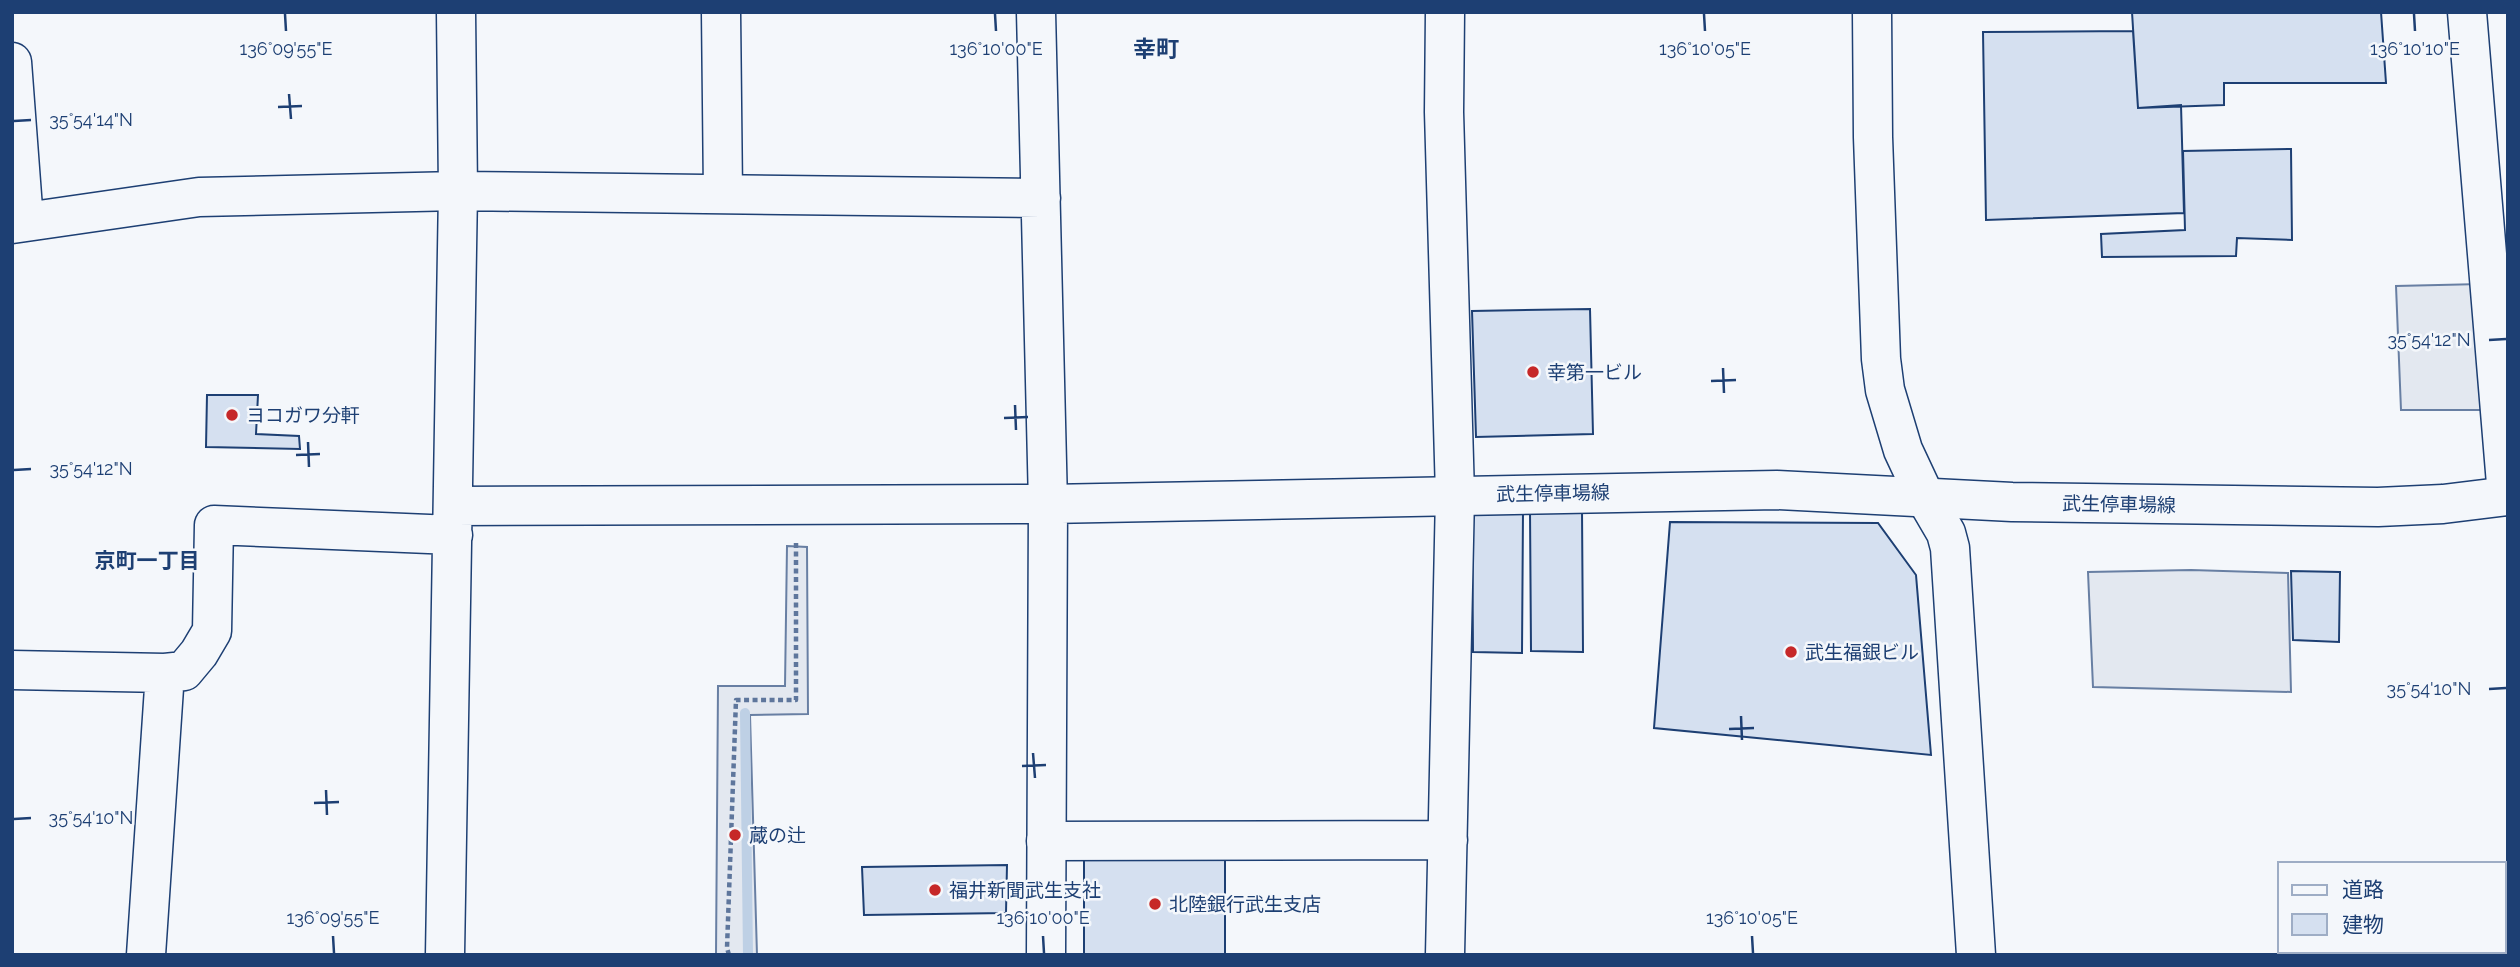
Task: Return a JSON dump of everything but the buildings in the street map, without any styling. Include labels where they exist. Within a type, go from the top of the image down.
[{"type":"street","points":[[445,955],[458,191],[456,12]]},
{"type":"street","points":[[720,12],[723,194]]},
{"type":"street","points":[[1036,12],[1048,504],[1046,955]]},
{"type":"street","points":[[1445,12],[1444,112],[1455,495],[1445,955]]},
{"type":"street","points":[[1872,12],[1873,137],[1881,359],[1892,418],[1903,450],[1925,498],[1946,533],[1952,561],[1976,955]]},
{"type":"street","points":[[2467,12],[2507,496]]},
{"type":"street","points":[[12,62],[18,223],[199,197],[458,191],[1041,198]]},
{"type":"street","name":"武生停車場線","points":[[165,673],[184,671],[212,631],[214,525],[1048,504],[1777,490],[2012,502],[2378,507],[2443,504],[2507,496]]},
{"type":"street","points":[[12,670],[165,673],[146,955]]},
{"type":"street","points":[[1046,841],[1448,840]]},
{"type":"path","points":[[729,955],[727,948],[736,700],[796,700],[796,538]]},
{"type":"shaded area","points":[[2481,284],[2486,410],[2401,410],[2396,286]]},
{"type":"shaded area","name":"蔵の辻","points":[[787,546],[807,547],[808,714],[750,715],[757,955],[716,955],[718,686],[785,686]]},
{"type":"shaded area","points":[[2191,570],[2288,573],[2291,692],[2093,687],[2088,572]]},
{"type":"waterway","points":[[745,713],[748,955]]},
{"type":"place","name":"幸第一ビル","points":[[1533,372]]},
{"type":"place","name":"ヨコガワ分軒","points":[[232,415]]},
{"type":"place","name":"武生福銀ビル","points":[[1791,652]]},
{"type":"place","name":"蔵の辻","points":[[735,835]]},
{"type":"place","name":"福井新聞武生支社","points":[[935,890]]},
{"type":"place","name":"北陸銀行武生支店","points":[[1155,904]]},
{"type":"district","name":"幸町","points":[[1156,49]]},
{"type":"district","name":"京町一丁目","points":[[147,561]]}]
